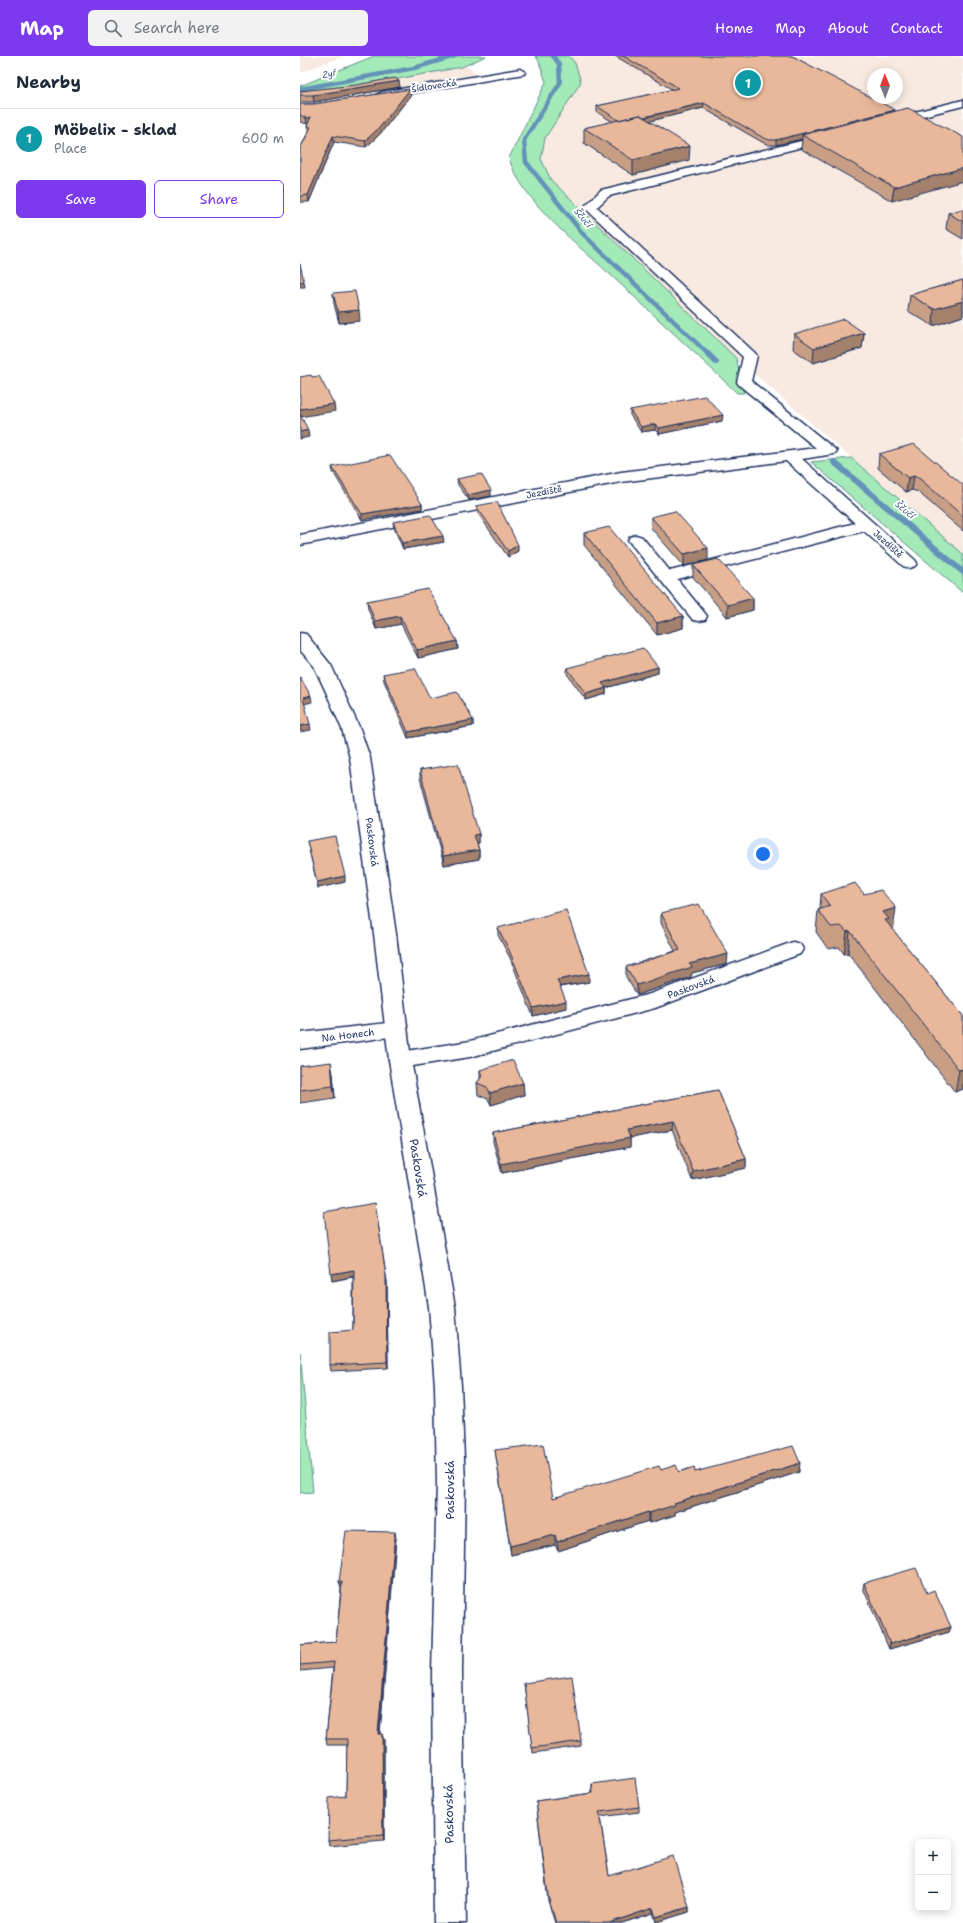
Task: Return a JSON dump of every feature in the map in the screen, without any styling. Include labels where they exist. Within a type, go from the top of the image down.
[{"type":"main road","name":"Paskovská","points":[[300,638],[322,665],[351,729],[360,758],[400,1060],[442,1307],[448,1386],[450,1483],[447,1672],[450,1923]]},
{"type":"street","name":"Šídlovecká","points":[[369,97],[520,72]]},
{"type":"street","points":[[876,125],[963,103]]},
{"type":"street","name":"Jezdiště","points":[[300,540],[621,477],[829,451],[791,422],[744,382],[750,356],[690,301],[628,240],[590,207],[605,193],[838,134]]},
{"type":"street","name":"Jezdiště","points":[[790,456],[909,563]]},
{"type":"street","name":"Jezdiště","points":[[666,577],[867,525]]},
{"type":"street","points":[[636,540],[698,616]]},
{"type":"street","name":"Paskovská","points":[[400,1060],[470,1049],[655,1000],[793,949]]},
{"type":"street","name":"Na Honech","points":[[300,1041],[396,1030]]},
{"type":"shaded area","points":[[300,56],[343,56],[300,73]]},
{"type":"shaded area","points":[[569,56],[957,56],[963,58],[963,554],[736,358],[551,180],[541,159],[545,138],[581,82],[575,63]]},
{"type":"shaded area","points":[[462,67],[469,67],[479,75],[340,101],[300,106],[300,94],[327,92]]},
{"type":"green space","points":[[374,56],[486,56],[462,67],[327,92],[300,94],[300,86]]},
{"type":"green space","points":[[535,56],[569,56],[575,63],[581,82],[545,138],[541,159],[551,180],[736,358],[744,393],[737,393],[554,223],[526,191],[509,158],[546,82],[538,59]]},
{"type":"green space","points":[[851,458],[963,554],[963,593],[811,462]]},
{"type":"green space","points":[[300,1352],[313,1492],[300,1493]]},
{"type":"building","points":[[623,56],[792,56],[867,95],[867,104],[884,104],[895,110],[776,140],[769,140],[704,103],[644,117],[640,115],[618,120],[597,106],[679,88]]},
{"type":"building","points":[[395,78],[399,81],[313,95],[300,95],[300,91],[356,85]]},
{"type":"building","points":[[410,89],[380,127],[365,141],[333,136],[308,195],[300,196],[300,149],[311,127],[307,126],[311,117],[306,118],[300,115],[300,104],[314,104]]},
{"type":"building","points":[[908,108],[963,137],[963,168],[894,187],[802,135]]},
{"type":"building","points":[[640,115],[690,146],[633,160],[584,128]]},
{"type":"building","points":[[963,209],[963,222],[948,213]]},
{"type":"building","points":[[300,264],[304,281],[300,282]]},
{"type":"building","points":[[963,280],[963,301],[934,309],[910,295]]},
{"type":"building","points":[[355,291],[359,310],[338,312],[333,293]]},
{"type":"building","points":[[844,319],[864,333],[814,348],[794,334]]},
{"type":"building","points":[[311,375],[312,377],[319,376],[334,404],[300,409],[300,377]]},
{"type":"building","points":[[705,396],[723,415],[659,428],[655,424],[641,427],[630,410]]},
{"type":"building","points":[[300,414],[308,430],[300,432]]},
{"type":"building","points":[[914,444],[963,485],[963,516],[920,479],[914,476],[908,478],[879,454]]},
{"type":"building","points":[[390,455],[422,504],[362,514],[332,467]]},
{"type":"building","points":[[481,474],[491,490],[468,495],[457,479]]},
{"type":"building","points":[[497,502],[518,545],[508,551],[476,506]]},
{"type":"building","points":[[675,511],[708,548],[684,554],[651,517]]},
{"type":"building","points":[[430,515],[443,536],[402,543],[393,522]]},
{"type":"building","points":[[609,527],[683,616],[657,623],[584,533]]},
{"type":"building","points":[[718,559],[753,598],[728,605],[693,565]]},
{"type":"building","points":[[428,589],[457,641],[417,650],[400,616],[375,621],[367,601]]},
{"type":"building","points":[[643,648],[658,667],[602,683],[606,688],[586,694],[567,668]]},
{"type":"building","points":[[415,668],[430,698],[457,692],[473,720],[408,732],[383,674]]},
{"type":"building","points":[[300,677],[311,696],[303,698],[310,724],[300,726]]},
{"type":"building","points":[[458,764],[479,834],[474,835],[479,850],[443,856],[420,770]]},
{"type":"building","points":[[335,836],[345,876],[317,882],[307,841]]},
{"type":"building","points":[[855,883],[864,894],[881,890],[896,908],[883,912],[889,919],[885,920],[963,1016],[963,1069],[959,1070],[850,931],[847,932],[841,926],[831,927],[818,910],[830,906],[821,894]]},
{"type":"building","points":[[699,904],[728,954],[689,964],[692,967],[637,985],[626,967],[680,950],[661,913]]},
{"type":"building","points":[[566,910],[589,974],[557,980],[566,1001],[533,1008],[509,950],[498,928]]},
{"type":"building","points":[[513,1060],[523,1083],[490,1093],[487,1087],[477,1083],[482,1076],[480,1070]]},
{"type":"building","points":[[331,1062],[333,1086],[300,1090],[300,1066]]},
{"type":"building","points":[[718,1090],[746,1159],[693,1171],[673,1121],[627,1130],[630,1138],[501,1164],[493,1133]]},
{"type":"building","points":[[375,1203],[386,1276],[387,1362],[330,1365],[330,1332],[353,1330],[354,1270],[331,1274],[324,1212]]},
{"type":"building","points":[[543,1444],[553,1498],[659,1466],[661,1470],[676,1465],[679,1472],[694,1467],[695,1472],[793,1446],[800,1463],[674,1503],[675,1505],[649,1513],[648,1512],[557,1542],[555,1535],[510,1546],[495,1450]]},
{"type":"building","points":[[346,1531],[395,1532],[378,1734],[382,1734],[383,1835],[328,1840],[329,1798],[346,1796],[347,1739],[326,1739],[334,1662],[300,1665],[300,1645],[336,1642],[342,1582],[339,1582]]},
{"type":"building","points":[[916,1568],[927,1593],[934,1590],[951,1627],[890,1644],[864,1583]]},
{"type":"building","points":[[572,1676],[581,1741],[532,1748],[524,1683]]},
{"type":"building","points":[[635,1778],[639,1807],[599,1812],[609,1876],[673,1856],[689,1907],[656,1917],[653,1908],[609,1923],[556,1923],[548,1896],[536,1801],[593,1793],[592,1784]]},
{"type":"waterway","name":"Zyf","points":[[300,89],[414,68],[455,56]]},
{"type":"waterway","name":"Ščučí","points":[[553,56],[559,64],[560,83],[524,140],[526,162],[583,234],[709,355]]},
{"type":"waterway","name":"Ščučí","points":[[709,355],[716,362]]},
{"type":"waterway","name":"Ščučí","points":[[834,462],[963,572]]},
{"type":"place","name":"Möbelix - sklad","points":[[748,83]]}]
